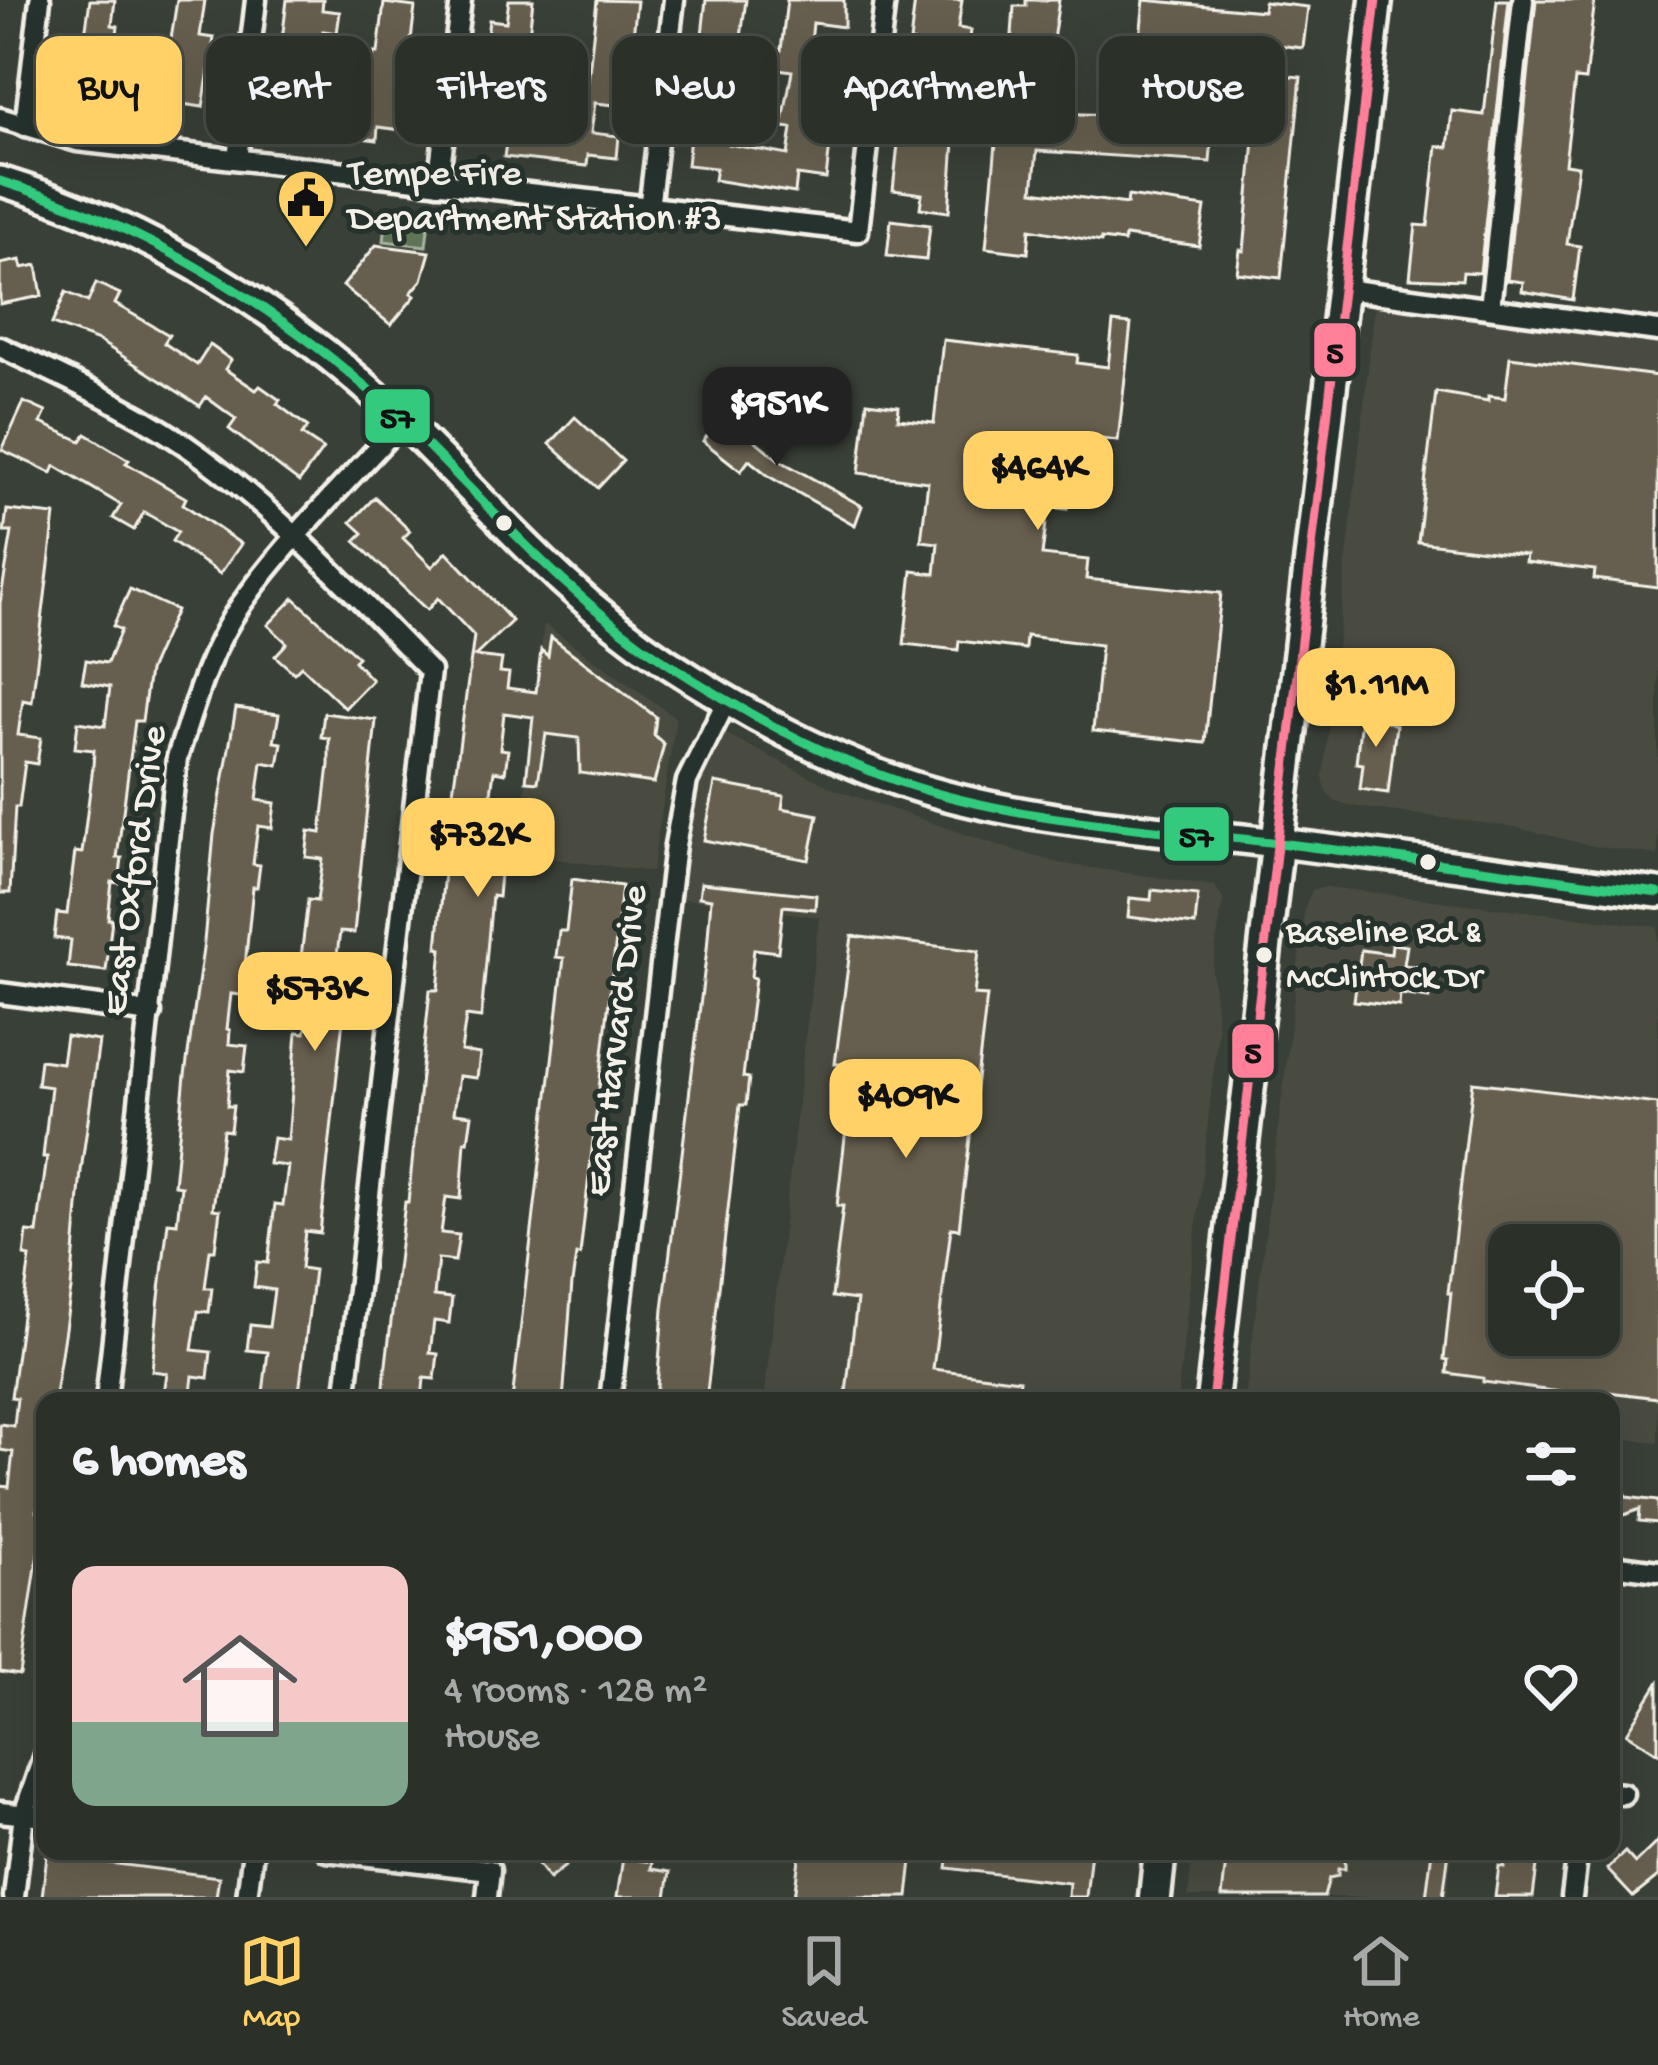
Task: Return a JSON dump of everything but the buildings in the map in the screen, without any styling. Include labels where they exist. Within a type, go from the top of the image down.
[{"type":"main road","points":[[1213,1392],[1376,0]]},
{"type":"main road","points":[[0,181],[126,231],[220,283],[315,347],[403,421],[567,588],[669,664],[838,758],[903,783],[1043,816],[1658,893]]},
{"type":"main road","points":[[1155,1897],[1159,1860]]},
{"type":"street","points":[[25,126],[40,0]]},
{"type":"street","points":[[237,159],[256,0]]},
{"type":"street","points":[[438,183],[461,0]]},
{"type":"street","points":[[649,209],[674,0]]},
{"type":"street","points":[[0,118],[77,141],[858,231],[885,0]]},
{"type":"street","points":[[1490,308],[1523,0]]},
{"type":"street","points":[[1345,289],[1658,331]]},
{"type":"street","points":[[0,347],[114,402],[201,457],[296,536],[430,671],[346,1392]]},
{"type":"street","name":"East Oxford Drive","points":[[107,1392],[178,758],[203,678],[233,618],[296,536],[403,421]]},
{"type":"street","name":"East Harvard Drive","points":[[611,1392],[675,845],[687,781],[728,698]]},
{"type":"street","points":[[0,993],[151,1013]]},
{"type":"street","points":[[1620,1569],[1658,1571]]},
{"type":"street","points":[[14,1897],[24,1814],[36,1779]]},
{"type":"street","points":[[0,1812],[36,1816]]},
{"type":"street","points":[[247,1897],[252,1860]]},
{"type":"street","points":[[404,1860],[490,1870],[487,1897]]},
{"type":"street","points":[[1572,1897],[1576,1860]]},
{"type":"shaded area","points":[[1375,305],[1658,341],[1658,855],[1514,827],[1351,806],[1326,792],[1323,776]]},
{"type":"shaded area","points":[[544,624],[676,718],[652,872],[518,854]]},
{"type":"shaded area","points":[[718,730],[836,790],[1006,848],[1058,863],[1215,886],[1223,899],[1212,972],[1218,1031],[1178,1392],[765,1392],[819,917],[678,898],[700,774]]},
{"type":"shaded area","points":[[1326,887],[1658,927],[1658,1443],[1620,1438],[1620,1392],[1246,1392],[1305,907],[1312,890]]},
{"type":"shaded area","points":[[1192,1860],[1451,1860],[1447,1897],[1188,1897]]},
{"type":"green space","points":[[387,215],[429,220],[426,246],[384,241]]},
{"type":"transit line","name":"5","points":[[1213,1392],[1376,0]]},
{"type":"transit line","name":"57","points":[[0,181],[111,223],[268,311],[363,384],[595,609],[722,697],[840,758],[946,796],[1040,815],[1658,893]]},
{"type":"place","name":"Tempe Fire Department Station #3","points":[[306,249]]},
{"type":"place","name":"Baseline Rd & McClintock Dr","points":[[1264,955]]}]
